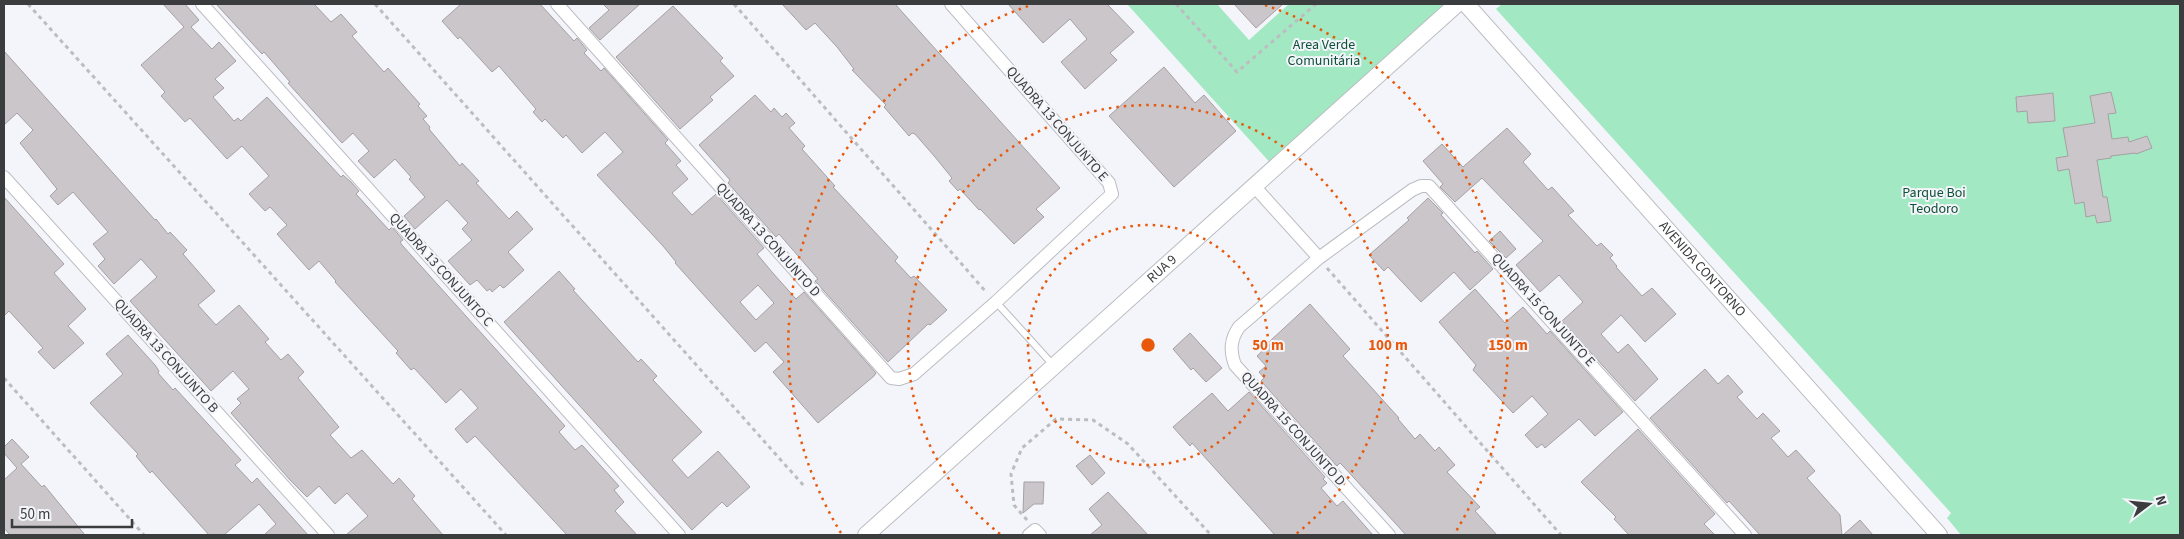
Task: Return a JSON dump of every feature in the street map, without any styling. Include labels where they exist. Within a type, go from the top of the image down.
[{"type":"street","name":"QUADRA 13 CONJUNTO C","points":[[202,4],[680,535]]},
{"type":"street","name":"QUADRA 13 CONJUNTO D","points":[[557,4],[891,378],[899,379],[914,374],[996,302]]},
{"type":"street","name":"QUADRA 13 CONJUNTO E","points":[[950,4],[1109,183],[1112,190],[1108,200],[996,302]]},
{"type":"street","name":"RUA 9","points":[[866,535],[1457,4]]},
{"type":"street","name":"AVENIDA CONTORNO","points":[[1466,4],[1939,535]]},
{"type":"street","name":"QUADRA 13 CONJUNTO B","points":[[4,177],[328,535]]},
{"type":"street","points":[[1254,186],[1319,258]]},
{"type":"street","name":"QUADRA 15 CONJUNTO E","points":[[1319,258],[1412,190],[1421,186],[1433,188],[1745,535]]},
{"type":"street","name":"QUADRA 15 CONJUNTO D","points":[[1319,258],[1239,327],[1233,335],[1231,355],[1235,365],[1389,535]]},
{"type":"lane","points":[[996,302],[1054,366]]},
{"type":"path","points":[[28,4],[506,535]]},
{"type":"path","points":[[375,4],[804,486]]},
{"type":"path","points":[[734,4],[996,302]]},
{"type":"path","points":[[1176,4],[1237,72],[1316,4]]},
{"type":"path","points":[[1319,258],[1561,535]]},
{"type":"path","points":[[4,378],[144,535]]},
{"type":"path","points":[[1035,533],[1014,505],[1011,474],[1022,448],[1056,419],[1092,420],[1128,444],[1211,535]]},
{"type":"green space","name":"Area Verde Comunitária","points":[[1127,4],[1217,4],[1249,40],[1289,4],[1457,4],[1275,168]]},
{"type":"green space","name":"Parque Boi Teodoro","points":[[1502,4],[2180,4],[2180,535],[1961,535],[1947,518],[1951,513],[1496,9]]},
{"type":"building","points":[[163,4],[185,4],[199,20],[191,27],[212,49],[219,42],[236,61],[215,79],[224,88],[213,97],[234,121],[238,118],[241,121],[267,97],[341,177],[343,175],[351,182],[359,191],[356,194],[389,230],[392,227],[403,240],[400,242],[402,245],[565,426],[559,432],[575,450],[582,445],[619,486],[614,490],[624,502],[615,511],[637,535],[567,535],[475,436],[467,443],[455,429],[478,408],[461,389],[446,403],[414,368],[411,370],[396,353],[398,351],[335,282],[319,261],[309,270],[277,234],[287,225],[270,207],[265,211],[249,194],[269,176],[242,146],[227,159],[190,118],[185,122],[161,96],[165,92],[141,65],[184,27]]},
{"type":"building","points":[[216,4],[314,4],[331,22],[341,14],[357,32],[352,36],[384,72],[388,68],[420,104],[418,106],[427,116],[423,119],[430,127],[429,129],[460,166],[462,163],[479,181],[476,183],[509,219],[517,211],[533,229],[508,252],[524,270],[505,287],[503,288],[500,285],[492,292],[490,289],[487,291],[477,280],[470,285],[448,261],[472,240],[462,229],[468,223],[447,200],[415,229],[404,216],[425,197],[409,179],[411,177],[395,159],[374,178],[358,161],[369,151],[353,133],[342,143],[288,83],[290,82],[264,52],[262,54]]},
{"type":"building","points":[[461,4],[540,4],[574,41],[577,38],[587,50],[584,53],[601,71],[604,68],[668,140],[665,143],[681,161],[676,165],[688,179],[672,193],[692,215],[716,194],[764,248],[757,254],[772,272],[796,299],[804,292],[876,373],[874,376],[818,423],[773,372],[784,362],[766,342],[755,352],[675,263],[663,246],[597,175],[623,152],[605,132],[582,153],[566,135],[563,138],[545,119],[542,122],[533,112],[536,109],[499,66],[492,72],[460,37],[458,39],[442,21]],"holes":[[[758,285],[774,303],[756,320],[740,302]]]},
{"type":"building","points":[[603,4],[640,4],[600,40],[589,28],[609,10]]},
{"type":"building","points":[[782,4],[895,4],[1060,188],[1036,209],[1044,217],[1014,244],[960,189],[958,191],[949,181],[952,178],[935,157],[915,134],[912,133],[909,136],[884,107],[886,105],[852,70],[854,69],[837,47],[815,23],[806,30]]},
{"type":"building","points":[[1008,4],[1107,4],[1134,32],[1110,53],[1117,60],[1085,89],[1061,62],[1087,39],[1070,19],[1043,43]]},
{"type":"building","points":[[1234,4],[1283,4],[1256,28]]},
{"type":"building","points":[[673,6],[723,58],[720,61],[734,76],[710,97],[713,100],[680,129],[616,57]]},
{"type":"building","points":[[4,51],[155,220],[168,234],[170,232],[187,250],[183,254],[215,291],[198,305],[216,325],[239,305],[269,339],[265,342],[281,360],[288,354],[304,372],[298,378],[339,427],[330,435],[351,458],[362,450],[393,484],[399,478],[415,496],[412,499],[443,535],[346,535],[368,516],[347,493],[335,504],[319,486],[307,497],[290,480],[231,413],[241,403],[237,399],[249,389],[233,371],[211,391],[130,301],[157,277],[141,259],[114,284],[98,266],[105,259],[93,244],[108,232],[73,192],[58,205],[50,196],[57,189],[20,143],[33,130],[17,113],[4,125]]},
{"type":"building","points":[[1164,67],[1195,103],[1204,95],[1236,131],[1174,187],[1109,116]]},
{"type":"building","points":[[2111,92],[2116,113],[2108,114],[2112,139],[2128,137],[2129,142],[2147,136],[2152,148],[2136,154],[2111,156],[2111,158],[2097,160],[2103,197],[2107,197],[2111,221],[2097,223],[2095,215],[2086,217],[2084,202],[2075,204],[2069,169],[2058,171],[2056,158],[2068,156],[2063,128],[2095,123],[2090,96]]},
{"type":"building","points":[[2053,93],[2055,121],[2028,123],[2027,111],[2017,112],[2016,97]]},
{"type":"building","points":[[755,95],[771,112],[774,108],[782,117],[786,113],[795,123],[789,128],[805,146],[802,149],[835,186],[833,187],[898,257],[895,261],[911,278],[914,276],[947,310],[930,325],[928,324],[888,362],[815,281],[818,279],[779,234],[776,237],[728,183],[730,180],[699,145]]},
{"type":"building","points":[[1507,128],[1531,154],[1523,162],[1548,190],[1552,187],[1574,211],[1568,215],[1597,246],[1601,243],[1613,255],[1610,258],[1616,267],[1642,296],[1652,288],[1676,314],[1645,342],[1621,315],[1601,334],[1618,353],[1628,344],[1658,379],[1635,401],[1562,321],[1583,302],[1559,275],[1540,292],[1516,265],[1543,241],[1482,178],[1455,202],[1440,187],[1443,184],[1423,161],[1442,144],[1463,167]]},
{"type":"building","points":[[4,197],[64,264],[54,273],[86,309],[68,326],[84,343],[54,369],[38,352],[43,348],[9,311],[4,316]]},
{"type":"building","points":[[1428,198],[1443,213],[1441,215],[1475,253],[1477,251],[1493,269],[1470,290],[1454,272],[1421,302],[1388,267],[1384,271],[1369,255],[1409,220],[1407,218]]},
{"type":"building","points":[[1500,231],[1516,249],[1506,258],[1489,241]]},
{"type":"building","points":[[559,271],[575,289],[573,290],[638,362],[641,359],[657,376],[653,380],[702,432],[672,460],[688,478],[718,451],[750,487],[727,507],[722,502],[692,530],[504,322]]},
{"type":"building","points":[[1475,289],[1505,323],[1523,307],[1547,334],[1550,331],[1623,412],[1595,436],[1579,419],[1545,448],[1542,444],[1537,448],[1525,435],[1548,414],[1532,396],[1513,413],[1473,370],[1476,365],[1439,322]]},
{"type":"building","points":[[1310,304],[1350,349],[1343,356],[1399,418],[1415,439],[1420,434],[1435,451],[1439,447],[1455,465],[1447,472],[1480,507],[1475,511],[1497,535],[1406,535],[1340,463],[1337,466],[1261,381],[1264,378],[1259,372],[1266,366],[1257,356],[1271,343],[1270,341]]},
{"type":"building","points":[[1190,333],[1222,368],[1206,382],[1193,368],[1191,370],[1173,349]]},
{"type":"building","points":[[128,335],[155,365],[159,371],[158,373],[173,390],[175,388],[241,460],[235,465],[252,483],[257,478],[308,535],[264,535],[276,524],[259,504],[224,535],[209,535],[152,471],[150,473],[136,456],[138,454],[90,403],[123,374],[106,354]]},
{"type":"building","points":[[1705,369],[1718,384],[1728,375],[1743,392],[1737,397],[1757,419],[1763,413],[1780,431],[1771,438],[1788,457],[1796,450],[1815,471],[1807,478],[1840,515],[1842,535],[1760,535],[1729,501],[1727,503],[1650,418]]},
{"type":"building","points":[[1249,392],[1325,477],[1323,479],[1327,483],[1321,488],[1337,506],[1343,501],[1373,535],[1275,535],[1192,443],[1190,446],[1173,427],[1212,393],[1228,411]]},
{"type":"building","points":[[1638,429],[1715,514],[1704,524],[1715,535],[1629,535],[1614,519],[1616,517],[1581,482]]},
{"type":"building","points":[[12,439],[29,457],[21,464],[42,487],[44,485],[85,535],[10,535],[4,528],[4,480],[17,468],[4,453],[4,447]]},
{"type":"building","points":[[1090,455],[1105,473],[1092,485],[1076,466]]},
{"type":"building","points":[[1024,482],[1044,482],[1043,504],[1034,504],[1023,513]]},
{"type":"building","points":[[1108,492],[1148,535],[1090,535],[1102,525],[1089,509]]},
{"type":"building","points":[[1860,520],[1873,535],[1843,535]]}]
